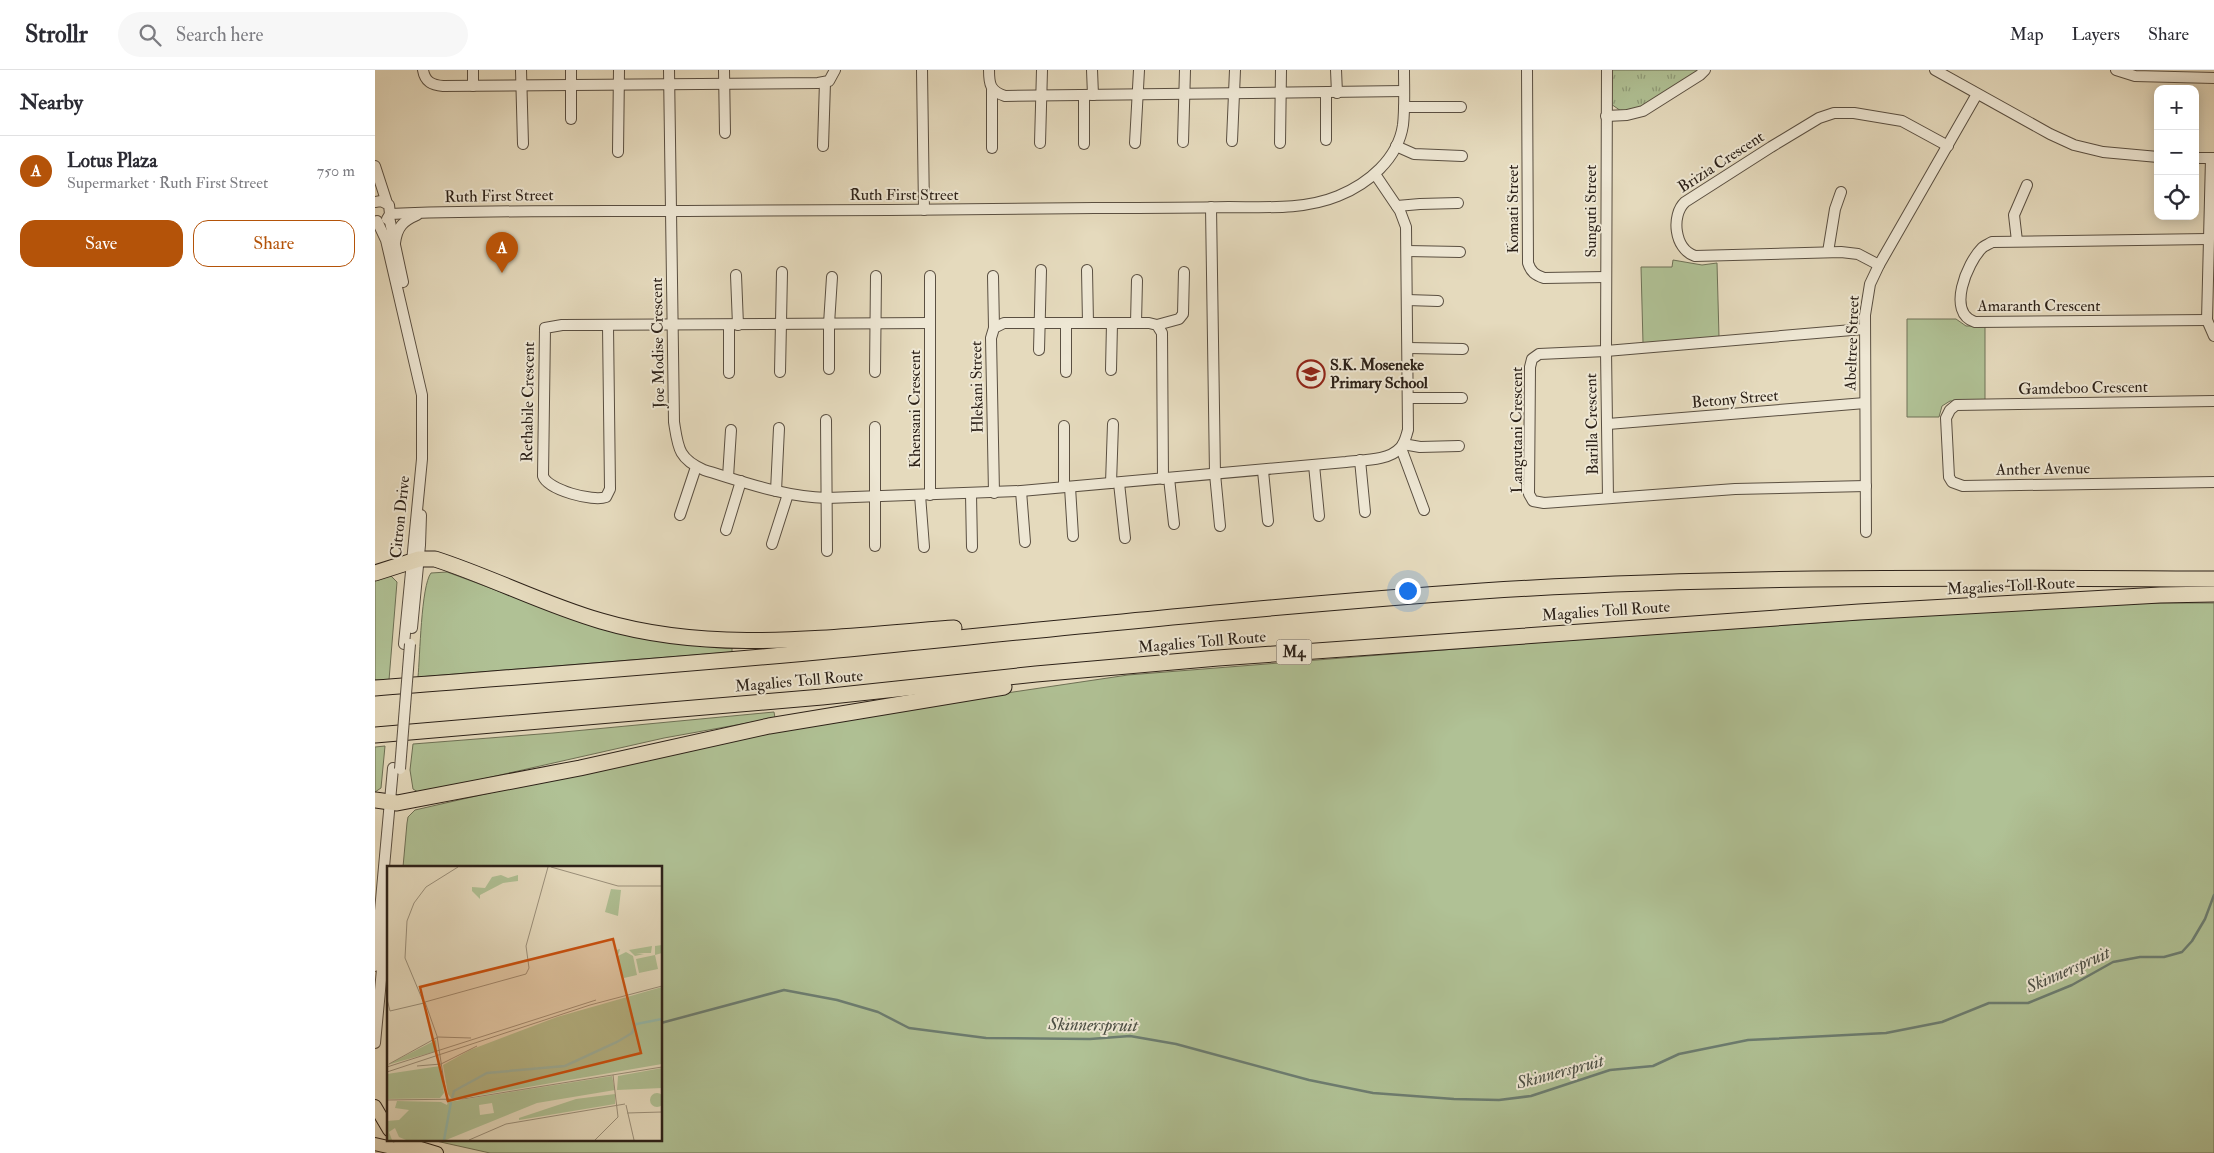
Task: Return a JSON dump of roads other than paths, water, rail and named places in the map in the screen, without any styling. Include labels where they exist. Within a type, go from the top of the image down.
[{"type":"highway","points":[[375,573],[415,560],[435,559],[601,621],[671,636],[734,640],[785,641],[1230,610]]},
{"type":"highway","name":"Magalies Toll Route","points":[[375,688],[834,650],[1230,610],[1486,591],[1687,581],[1862,578],[2214,579]]},
{"type":"highway","name":"Magalies Toll Route","points":[[375,735],[823,698],[1036,674],[1218,658],[1829,614],[2160,595],[2214,594]]},
{"type":"highway","points":[[387,802],[580,768],[769,726],[1063,678],[1218,658]]},
{"type":"main road","points":[[375,1106],[387,1127]]},
{"type":"main road","points":[[400,1140],[404,1143],[437,1153]]},
{"type":"main road","points":[[375,1144],[414,1153]]},
{"type":"street","points":[[423,70],[425,78],[435,85],[473,86],[825,82],[833,77],[835,70]]},
{"type":"street","points":[[473,70],[473,86]]},
{"type":"street","points":[[521,70],[523,144]]},
{"type":"street","points":[[571,70],[571,119]]},
{"type":"street","points":[[618,152],[619,70]]},
{"type":"street","name":"Joe Modise Crescent","points":[[669,70],[674,422],[677,442],[685,459],[696,466],[788,494],[827,498],[971,494],[1314,466],[1388,456],[1402,446]]},
{"type":"street","points":[[724,70],[725,132]]},
{"type":"street","points":[[922,70],[924,210]]},
{"type":"street","points":[[989,70],[989,83],[992,90],[991,148]]},
{"type":"street","points":[[1040,143],[1042,70]]},
{"type":"street","points":[[1084,144],[1092,70]]},
{"type":"street","points":[[1135,143],[1139,70]]},
{"type":"street","points":[[1183,142],[1185,70]]},
{"type":"street","points":[[1232,141],[1235,70]]},
{"type":"street","points":[[1280,143],[1281,70]]},
{"type":"street","points":[[1326,140],[1331,93],[1336,70]]},
{"type":"street","name":"Ruth First Street","points":[[390,215],[421,212],[924,210],[1289,206],[1315,204],[1339,196],[1375,174],[1388,160],[1396,146],[1403,126],[1404,70]]},
{"type":"street","name":"Komati Street","points":[[1527,70],[1528,263],[1530,269],[1538,276],[1544,278],[1605,277]]},
{"type":"street","name":"Sunguti Street","points":[[1606,351],[1607,70]]},
{"type":"street","points":[[1607,116],[1627,115],[1643,111],[1701,75],[1705,70]]},
{"type":"street","points":[[1935,70],[2074,145],[2103,152],[2154,157]]},
{"type":"street","points":[[2116,70],[2135,76],[2208,75]]},
{"type":"street","points":[[823,146],[825,82]]},
{"type":"street","points":[[992,90],[1005,96],[1404,91]]},
{"type":"street","name":"Abeltree Street","points":[[1866,532],[1864,329],[1868,294],[1879,265],[1977,94]]},
{"type":"street","points":[[1404,107],[1461,108]]},
{"type":"street","name":"Brizia Crescent","points":[[1879,265],[1858,254],[1828,252],[1695,256],[1682,249],[1679,241],[1678,211],[1685,202],[1771,147],[1819,118],[1834,113],[1854,113],[1902,121],[1948,146]]},
{"type":"street","points":[[1396,146],[1414,154],[1462,156]]},
{"type":"street","points":[[2199,158],[2213,158],[2208,240],[2207,320],[2214,336]]},
{"type":"street","name":"Citron Drive","points":[[375,166],[390,208],[391,246],[422,395],[421,459],[415,560],[397,768],[387,802],[375,966]]},
{"type":"street","points":[[1375,174],[1397,206],[1406,228],[1408,430],[1402,446],[1424,510]]},
{"type":"street","points":[[2017,241],[2014,215],[2027,185]]},
{"type":"street","points":[[1828,252],[1835,209],[1841,192]]},
{"type":"street","points":[[375,202],[387,203]]},
{"type":"street","points":[[1397,206],[1458,203]]},
{"type":"street","points":[[1211,207],[1215,474],[1220,526]]},
{"type":"street","points":[[391,246],[401,225],[421,212]]},
{"type":"street","name":"Citron Drive","points":[[390,215],[384,221],[376,224],[391,246]]},
{"type":"street","name":"Amaranth Crescent","points":[[2207,320],[1975,322],[1967,319],[1962,314],[1959,305],[1962,288],[1975,258],[1983,247],[1992,242],[2208,240]]},
{"type":"street","points":[[1407,252],[1460,252]]},
{"type":"street","points":[[1039,350],[1041,270]]},
{"type":"street","points":[[1087,270],[1088,323]]},
{"type":"street","points":[[780,372],[782,272]]},
{"type":"street","name":"Hlekani Street","points":[[994,493],[991,338],[994,328],[1004,323],[1136,323],[1157,325],[1179,319],[1183,314],[1184,272]]},
{"type":"street","points":[[729,373],[736,276]]},
{"type":"street","points":[[875,372],[876,276]]},
{"type":"street","name":"Khensani Crescent","points":[[925,495],[930,276]]},
{"type":"street","points":[[993,276],[994,328]]},
{"type":"street","points":[[829,369],[832,277]]},
{"type":"street","points":[[1136,323],[1137,280]]},
{"type":"street","points":[[1407,300],[1438,301]]},
{"type":"street","points":[[673,325],[929,323]]},
{"type":"street","points":[[1065,323],[1066,372]]},
{"type":"street","points":[[1111,370],[1112,323]]},
{"type":"street","name":"Rethabile Crescent","points":[[608,326],[609,489],[606,498],[594,499],[553,487],[546,483],[543,476],[545,328],[562,325],[673,325]]},
{"type":"street","points":[[1157,325],[1162,333],[1166,478],[1174,524]]},
{"type":"street","name":"Barilla Crescent","points":[[1608,498],[1606,351],[1864,329]]},
{"type":"street","points":[[1408,348],[1463,349]]},
{"type":"street","name":"Langutani Crescent","points":[[1606,351],[1545,353],[1539,354],[1532,359],[1530,367],[1529,494],[1533,501],[1544,503],[1608,498]]},
{"type":"street","points":[[1408,398],[1462,398]]},
{"type":"street","name":"Gamdeboo Crescent","points":[[1953,407],[1971,405],[2214,401]]},
{"type":"street","name":"Betony Street","points":[[1608,424],[1865,403]]},
{"type":"street","name":"Anther Avenue","points":[[1953,407],[1947,413],[1945,425],[1947,471],[1949,477],[1957,484],[2214,482]]},
{"type":"street","points":[[826,420],[827,551]]},
{"type":"street","points":[[1113,424],[1115,483],[1125,538]]},
{"type":"street","points":[[1064,426],[1067,487],[1073,536]]},
{"type":"street","points":[[875,427],[875,546]]},
{"type":"street","points":[[776,491],[779,428]]},
{"type":"street","points":[[728,477],[731,430]]},
{"type":"street","points":[[1402,446],[1459,446]]},
{"type":"street","points":[[1360,460],[1365,512]]},
{"type":"street","points":[[680,514],[696,466]]},
{"type":"street","points":[[1314,466],[1319,516]]},
{"type":"street","points":[[1263,470],[1268,521]]},
{"type":"street","points":[[726,530],[741,481]]},
{"type":"street","points":[[1608,498],[1735,489],[1866,486]]},
{"type":"street","points":[[1021,491],[1025,542]]},
{"type":"street","points":[[772,544],[788,494]]},
{"type":"street","points":[[971,494],[972,547]]},
{"type":"street","points":[[924,546],[925,495]]},
{"type":"street","name":"Citron Drive","points":[[387,802],[391,866]]},
{"type":"street","points":[[375,1043],[387,917]]},
{"type":"waterway","name":"Skinnerspruit","points":[[663,1022],[784,990],[837,1000],[878,1012],[909,1028],[986,1038],[1090,1039],[1130,1036],[1176,1044],[1309,1080],[1373,1093],[1499,1100],[1531,1096],[1610,1070],[1653,1066],[1679,1054],[1748,1040],[1886,1033],[1942,1022],[1989,1003],[2028,1003],[2072,985],[2113,962],[2140,957],[2164,957],[2182,952],[2192,941],[2205,919],[2214,895]]},
{"type":"place","name":"Lotus Plaza","points":[[502,273]]},
{"type":"place","name":"S.K. Moseneke Primary School","points":[[1311,374]]}]
